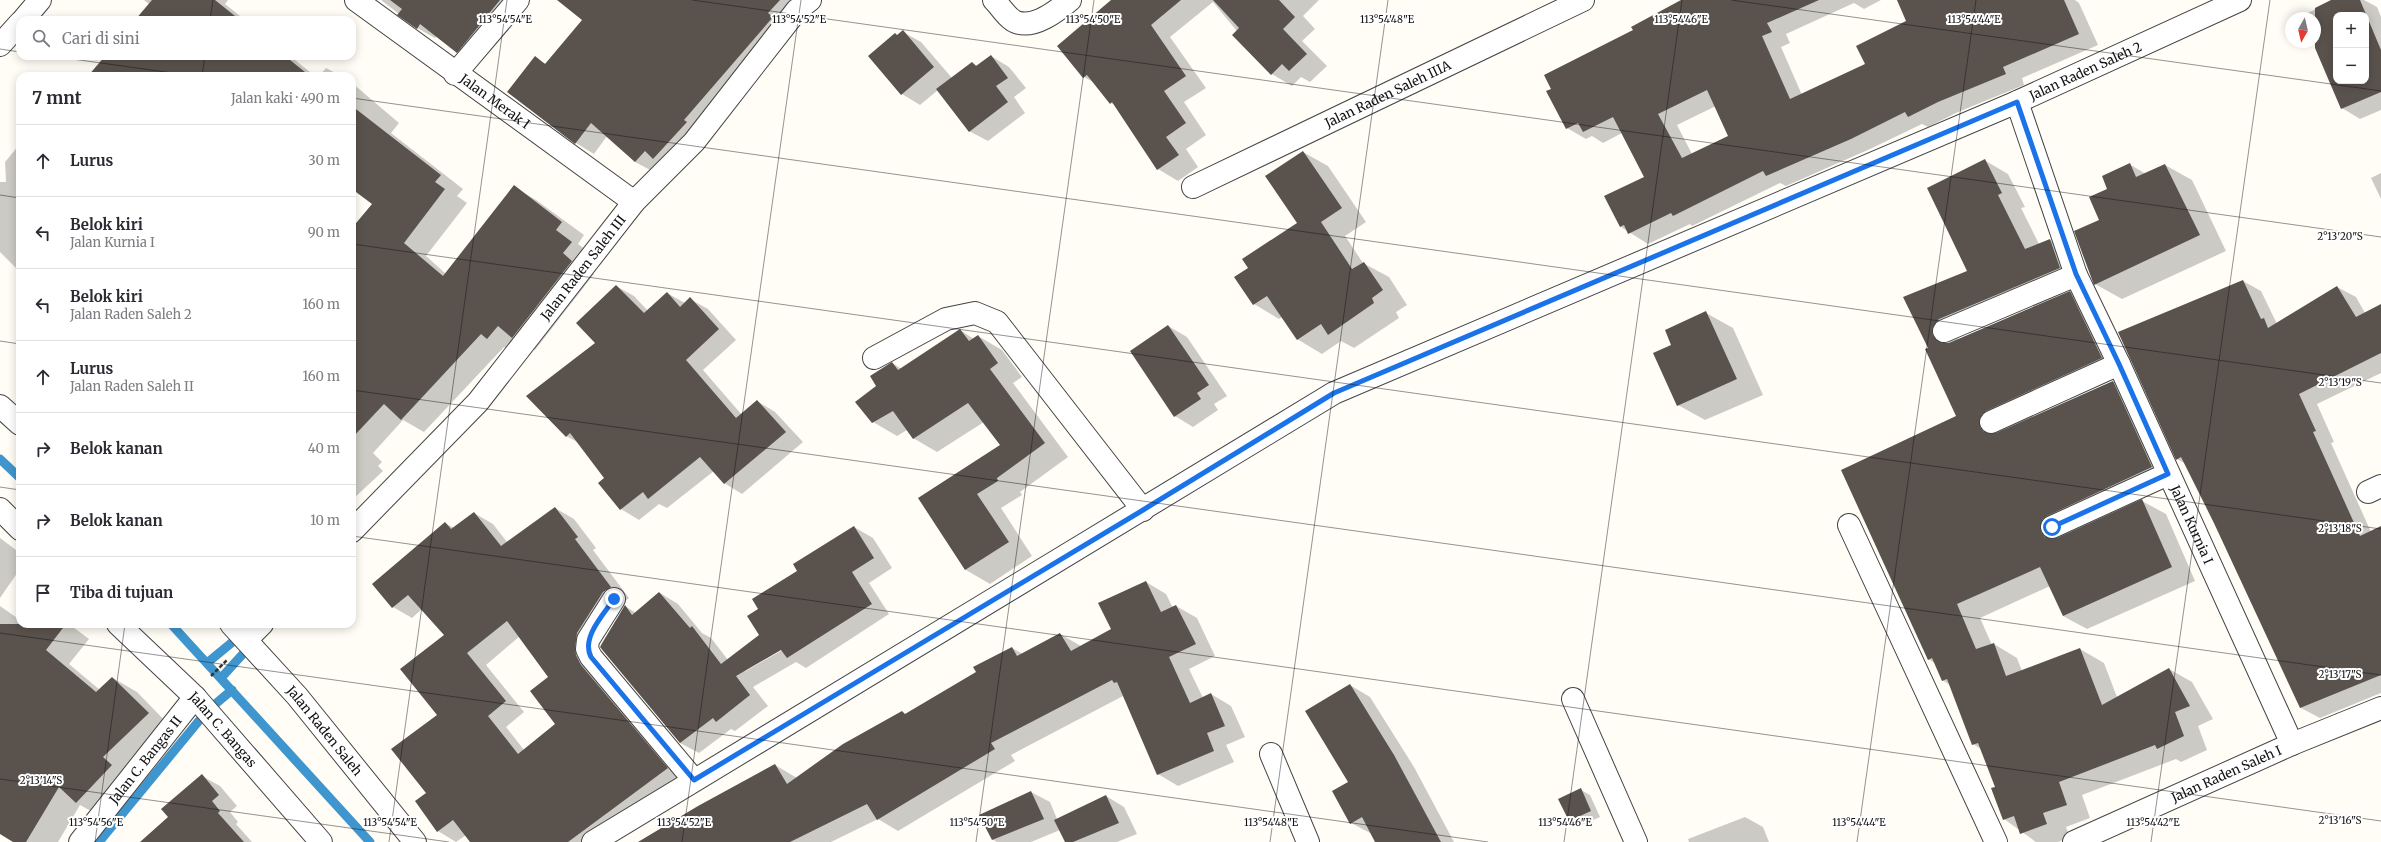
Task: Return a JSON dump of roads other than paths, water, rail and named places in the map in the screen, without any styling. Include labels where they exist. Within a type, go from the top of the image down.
[{"type":"street","points":[[26,16],[40,0]]},
{"type":"street","name":"Jalan Merak I","points":[[356,0],[455,74],[634,202]]},
{"type":"street","points":[[455,74],[518,0]]},
{"type":"street","name":"Jalan Raden Saleh III","points":[[356,527],[478,402],[634,202],[694,142],[797,10],[810,0]]},
{"type":"street","points":[[994,0],[1016,22],[1030,24],[1045,17],[1070,0]]},
{"type":"street","name":"Jalan Raden Saleh IIIA","points":[[1193,187],[1583,0]]},
{"type":"street","name":"Jalan Raden Saleh 2","points":[[593,842],[1334,393],[2017,102],[2240,0]]},
{"type":"street","points":[[0,45],[16,27]]},
{"type":"street","name":"Jalan Kurnia I","points":[[2017,102],[2076,274],[2119,364],[2292,744]]},
{"type":"street","points":[[1944,331],[2076,274]]},
{"type":"street","points":[[874,358],[946,319],[975,313],[997,322],[1143,510]]},
{"type":"street","points":[[1991,422],[2119,364]]},
{"type":"street","points":[[0,406],[16,420]]},
{"type":"street","points":[[2052,527],[2168,474]]},
{"type":"street","points":[[0,509],[16,525]]},
{"type":"street","points":[[1849,526],[1996,842]]},
{"type":"street","points":[[614,599],[588,640],[587,649],[591,657],[694,780]]},
{"type":"street","name":"Jalan C. Bangas","points":[[123,628],[201,688],[321,842]]},
{"type":"street","name":"Jalan Raden Saleh","points":[[235,628],[297,696],[415,842]]},
{"type":"street","points":[[246,640],[258,628]]},
{"type":"street","name":"Jalan C. Bangas II","points":[[80,842],[201,688]]},
{"type":"street","points":[[1573,699],[1636,842]]},
{"type":"street","name":"Jalan Raden Saleh I","points":[[2074,842],[2292,744],[2381,708]]},
{"type":"street","points":[[1271,754],[1308,842]]},
{"type":"waterway","points":[[0,459],[16,474]]},
{"type":"waterway","points":[[175,628],[370,842]]},
{"type":"waterway","points":[[207,663],[241,635]]},
{"type":"waterway","points":[[221,678],[251,645]]},
{"type":"waterway","points":[[99,842],[207,711],[232,690]]}]
